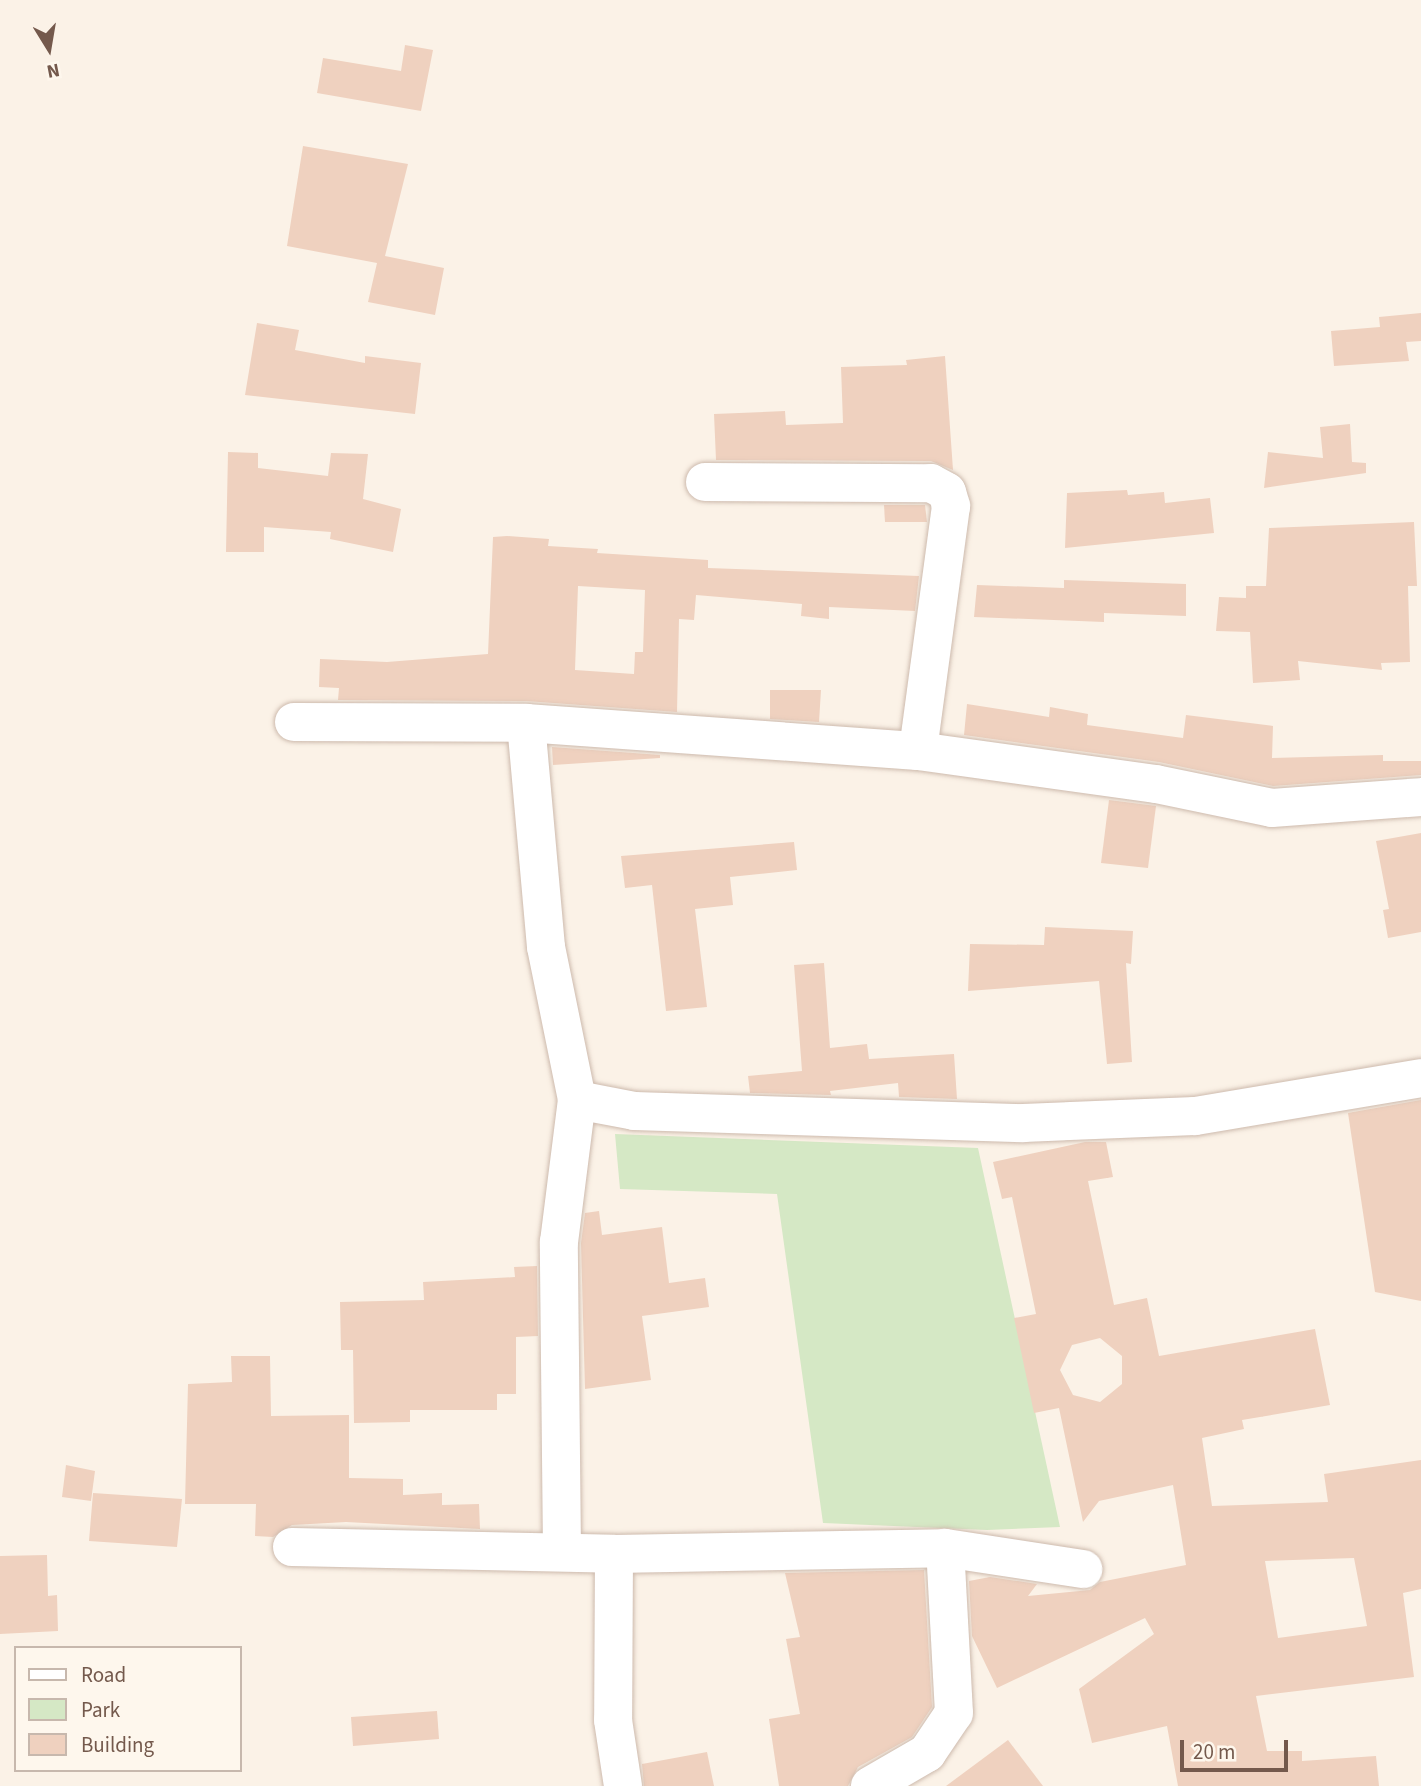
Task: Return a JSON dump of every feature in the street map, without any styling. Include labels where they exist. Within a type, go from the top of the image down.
[{"type":"street","points":[[705,482],[931,483],[947,492],[951,506],[918,751]]},
{"type":"street","points":[[294,722],[526,723],[918,751],[1156,784],[1272,808],[1421,797]]},
{"type":"street","points":[[526,723],[546,947],[577,1100],[559,1242],[562,1551]]},
{"type":"street","points":[[577,1100],[634,1111],[1023,1124],[1195,1116],[1421,1079]]},
{"type":"street","points":[[292,1547],[614,1554],[945,1548],[1083,1569]]},
{"type":"street","points":[[870,1786],[927,1753],[954,1713],[945,1548]]},
{"type":"street","points":[[614,1554],[613,1720],[624,1786]]},
{"type":"green space","points":[[615,1134],[978,1148],[1060,1527],[987,1530],[823,1523],[777,1194],[620,1189]]},
{"type":"building","points":[[405,45],[433,50],[421,111],[317,93],[323,58],[401,71]]},
{"type":"building","points":[[303,146],[408,164],[385,256],[444,268],[435,315],[368,302],[377,263],[287,246]]},
{"type":"building","points":[[1421,313],[1421,341],[1406,342],[1409,361],[1334,366],[1331,331],[1380,327],[1379,317]]},
{"type":"building","points":[[257,323],[299,330],[295,350],[365,363],[365,356],[421,363],[415,414],[245,395]]},
{"type":"building","points":[[945,356],[953,470],[931,461],[716,460],[714,414],[785,411],[786,425],[843,423],[841,367],[907,365],[906,360]]},
{"type":"building","points":[[1350,424],[1352,462],[1366,463],[1366,473],[1264,488],[1268,452],[1323,458],[1320,427]]},
{"type":"building","points":[[228,452],[258,453],[258,468],[328,476],[331,453],[368,454],[363,499],[401,509],[393,552],[330,539],[331,532],[264,527],[264,552],[226,552]]},
{"type":"building","points":[[1127,490],[1128,495],[1164,492],[1165,503],[1210,498],[1214,533],[1065,548],[1067,493]]},
{"type":"building","points":[[884,505],[925,505],[927,522],[885,522]]},
{"type":"building","points":[[1414,522],[1417,586],[1408,586],[1410,662],[1381,663],[1382,670],[1298,661],[1300,680],[1253,683],[1250,632],[1216,631],[1219,597],[1246,598],[1246,586],[1266,586],[1269,528]]},
{"type":"building","points":[[493,537],[549,539],[548,546],[598,549],[597,553],[708,560],[708,568],[919,576],[915,611],[829,607],[829,619],[801,616],[802,604],[696,595],[694,620],[679,619],[677,712],[526,701],[338,700],[339,688],[319,687],[320,659],[387,662],[488,654]],"holes":[[[578,586],[645,590],[643,652],[635,652],[634,674],[575,670]]]},
{"type":"building","points":[[1064,580],[1186,584],[1186,616],[1104,613],[1104,622],[974,617],[977,585],[1064,588]]},
{"type":"building","points":[[770,690],[821,690],[819,722],[770,719]]},
{"type":"building","points":[[967,704],[1049,717],[1050,707],[1088,714],[1087,725],[1183,738],[1186,715],[1273,726],[1272,758],[1383,755],[1383,761],[1421,761],[1421,775],[1273,786],[1159,762],[964,735]]},
{"type":"building","points":[[552,747],[660,755],[660,758],[553,765]]},
{"type":"building","points":[[1109,800],[1156,806],[1148,868],[1101,863]]},
{"type":"building","points":[[1421,833],[1421,932],[1388,938],[1383,910],[1389,909],[1376,841]]},
{"type":"building","points":[[794,842],[797,870],[730,877],[733,905],[695,909],[707,1007],[666,1011],[652,885],[625,888],[621,856]]},
{"type":"building","points":[[1045,927],[1133,931],[1131,964],[1126,963],[1132,1062],[1107,1064],[1099,981],[968,991],[970,944],[1044,945]]},
{"type":"building","points":[[824,963],[830,1048],[867,1044],[869,1059],[954,1054],[957,1099],[899,1097],[898,1083],[830,1091],[831,1095],[750,1093],[748,1076],[802,1071],[794,965]]},
{"type":"building","points":[[1421,1100],[1421,1301],[1375,1292],[1348,1113]]},
{"type":"building","points":[[1085,1142],[1106,1142],[1113,1177],[1088,1181],[1114,1305],[1147,1298],[1159,1356],[1315,1329],[1330,1405],[1242,1420],[1244,1429],[1202,1438],[1212,1506],[1328,1502],[1324,1474],[1421,1460],[1421,1589],[1403,1593],[1414,1677],[1256,1696],[1267,1751],[1302,1751],[1302,1761],[1376,1756],[1379,1786],[1178,1786],[1167,1726],[1092,1743],[1079,1689],[1154,1634],[1145,1618],[997,1688],[972,1636],[969,1581],[990,1577],[1037,1584],[1028,1596],[1090,1590],[1100,1582],[1186,1565],[1173,1485],[1099,1501],[1083,1522],[1059,1408],[1034,1413],[1014,1318],[1036,1314],[1012,1197],[1002,1199],[993,1162]],"holes":[[[1100,1338],[1122,1356],[1122,1384],[1100,1402],[1073,1395],[1060,1370],[1072,1345]],[[1354,1558],[1367,1626],[1278,1638],[1265,1561]]]},
{"type":"building","points":[[599,1211],[602,1235],[662,1227],[669,1283],[705,1278],[709,1307],[642,1316],[651,1380],[585,1389],[581,1243],[585,1213]]},
{"type":"building","points":[[537,1266],[538,1336],[516,1337],[516,1394],[497,1394],[497,1410],[410,1410],[410,1422],[354,1423],[353,1350],[341,1350],[340,1302],[424,1300],[423,1282],[515,1277],[514,1267]]},
{"type":"building","points":[[231,1356],[270,1356],[271,1416],[349,1415],[349,1478],[403,1479],[403,1495],[442,1493],[442,1505],[479,1504],[480,1529],[346,1522],[292,1525],[273,1537],[255,1536],[256,1504],[185,1504],[188,1384],[232,1382]]},
{"type":"building","points":[[66,1465],[95,1471],[91,1501],[62,1497]]},
{"type":"building","points":[[93,1493],[182,1499],[177,1547],[89,1541]]},
{"type":"building","points":[[47,1555],[48,1596],[57,1595],[58,1631],[0,1634],[0,1556]]},
{"type":"building","points":[[924,1570],[932,1707],[912,1737],[858,1767],[848,1786],[779,1786],[769,1719],[800,1714],[786,1639],[800,1637],[785,1573]]},
{"type":"building","points":[[437,1711],[439,1739],[353,1746],[351,1717]]},
{"type":"building","points":[[1008,1740],[1043,1786],[946,1786]]},
{"type":"building","points":[[707,1752],[714,1786],[644,1786],[642,1764]]}]
